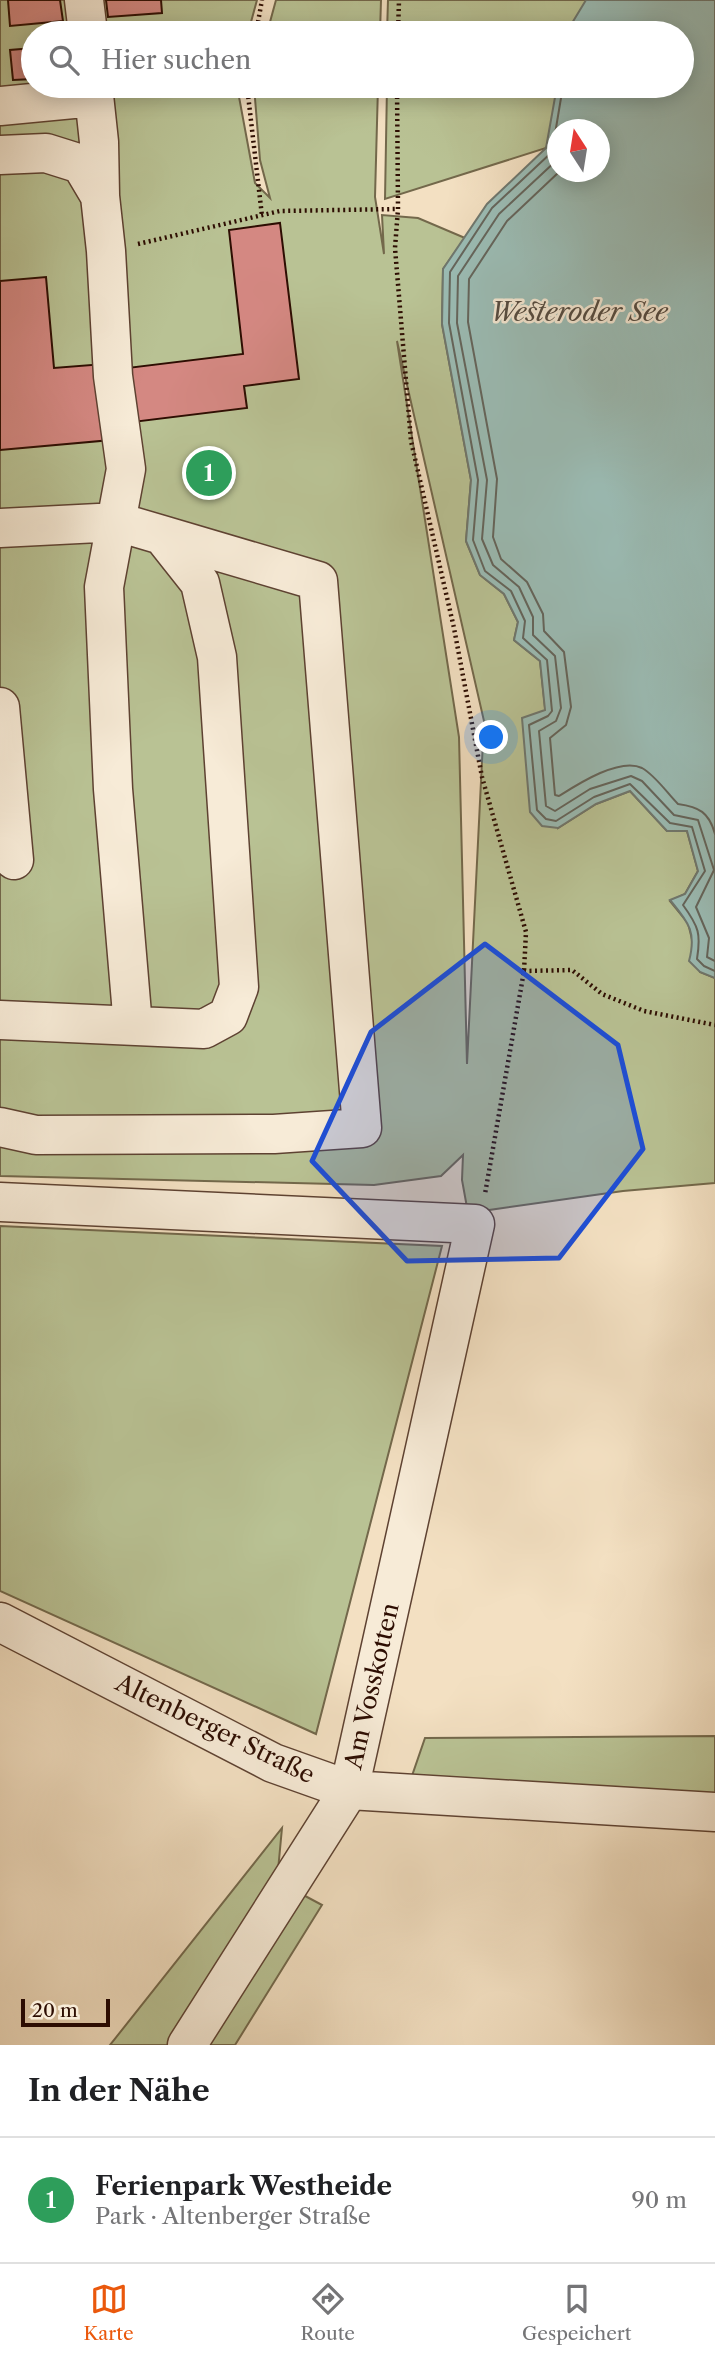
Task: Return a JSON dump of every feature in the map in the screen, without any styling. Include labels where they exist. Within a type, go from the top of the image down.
[{"type":"street","points":[[85,0],[87,21]]},
{"type":"street","points":[[0,106],[50,98]]},
{"type":"street","points":[[94,98],[113,376],[126,469],[104,587],[113,789],[132,1026]]},
{"type":"street","points":[[0,155],[46,153],[81,164],[100,196]]},
{"type":"street","points":[[0,528],[118,522],[318,581],[362,1128],[274,1134],[36,1135],[0,1127]]},
{"type":"street","points":[[0,1020],[204,1029],[228,1016],[239,987],[217,657],[200,583],[162,535]]},
{"type":"street","points":[[0,707],[14,860]]},
{"type":"street","points":[[0,1202],[475,1224]]},
{"type":"street","name":"Am Vosskotten","points":[[475,1224],[349,1790],[715,1812]]},
{"type":"street","name":"Altenberger Straße","points":[[0,1622],[274,1763],[349,1790],[187,2045]]},
{"type":"path","points":[[258,21],[262,0]]},
{"type":"path","points":[[398,21],[399,0]]},
{"type":"path","points":[[248,98],[262,216]]},
{"type":"path","points":[[397,98],[398,209],[395,248],[411,441],[454,628],[482,777],[526,932],[524,971],[485,1194],[475,1224]]},
{"type":"path","points":[[106,251],[280,211],[398,209]]},
{"type":"path","points":[[524,971],[572,970],[602,994],[644,1011],[715,1025]]},
{"type":"highlighted area","points":[[485,944],[618,1045],[643,1149],[559,1258],[407,1261],[312,1161],[371,1032]]},
{"type":"green space","points":[[0,0],[257,0],[251,21],[21,21],[21,98],[239,98],[255,183],[270,198],[260,160],[255,98],[378,98],[375,197],[384,254],[382,215],[418,218],[465,238],[443,269],[442,324],[471,480],[466,541],[480,575],[504,594],[518,622],[514,640],[540,661],[558,828],[596,804],[630,791],[667,831],[687,831],[698,871],[685,894],[670,901],[688,923],[700,972],[715,978],[715,1183],[623,1191],[468,1213],[462,1180],[463,1155],[441,1176],[374,1185],[0,1176]],"holes":[[[397,341],[484,721],[467,1064],[459,737]]]},
{"type":"green space","points":[[276,0],[381,0],[380,21],[270,21]]},
{"type":"green space","points":[[388,0],[619,0],[607,21],[387,21]]},
{"type":"green space","points":[[387,98],[572,98],[561,119],[547,119],[546,148],[385,199]]},
{"type":"green space","points":[[0,1226],[442,1246],[316,1734],[0,1591]]},
{"type":"green space","points":[[715,1736],[715,1812],[404,1799],[425,1738]]},
{"type":"green space","points":[[282,1828],[277,1881],[322,1905],[235,2045],[110,2045]]},
{"type":"water","name":"Westeroder See","points":[[586,0],[715,0],[715,978],[700,972],[689,961],[691,934],[682,915],[670,900],[685,894],[698,871],[687,831],[667,831],[630,791],[596,804],[558,828],[542,826],[530,812],[522,718],[545,710],[540,661],[514,640],[518,622],[504,594],[480,575],[466,541],[471,480],[442,324],[443,269],[487,204],[546,148],[547,142],[547,182],[610,182],[610,119],[551,119],[555,98],[694,98],[694,21],[573,21]]},
{"type":"building","points":[[8,0],[60,0],[63,21],[21,21],[21,25],[10,26]]},
{"type":"building","points":[[106,0],[161,0],[162,13],[108,17]]},
{"type":"building","points":[[21,49],[21,80],[13,80],[10,50]]},
{"type":"building","points":[[280,223],[299,379],[244,386],[247,408],[133,422],[127,368],[243,354],[229,230]]},
{"type":"building","points":[[46,277],[54,368],[104,364],[111,440],[0,450],[0,281]]},
{"type":"place","name":"Ferienpark Westheide","points":[[209,473]]}]
